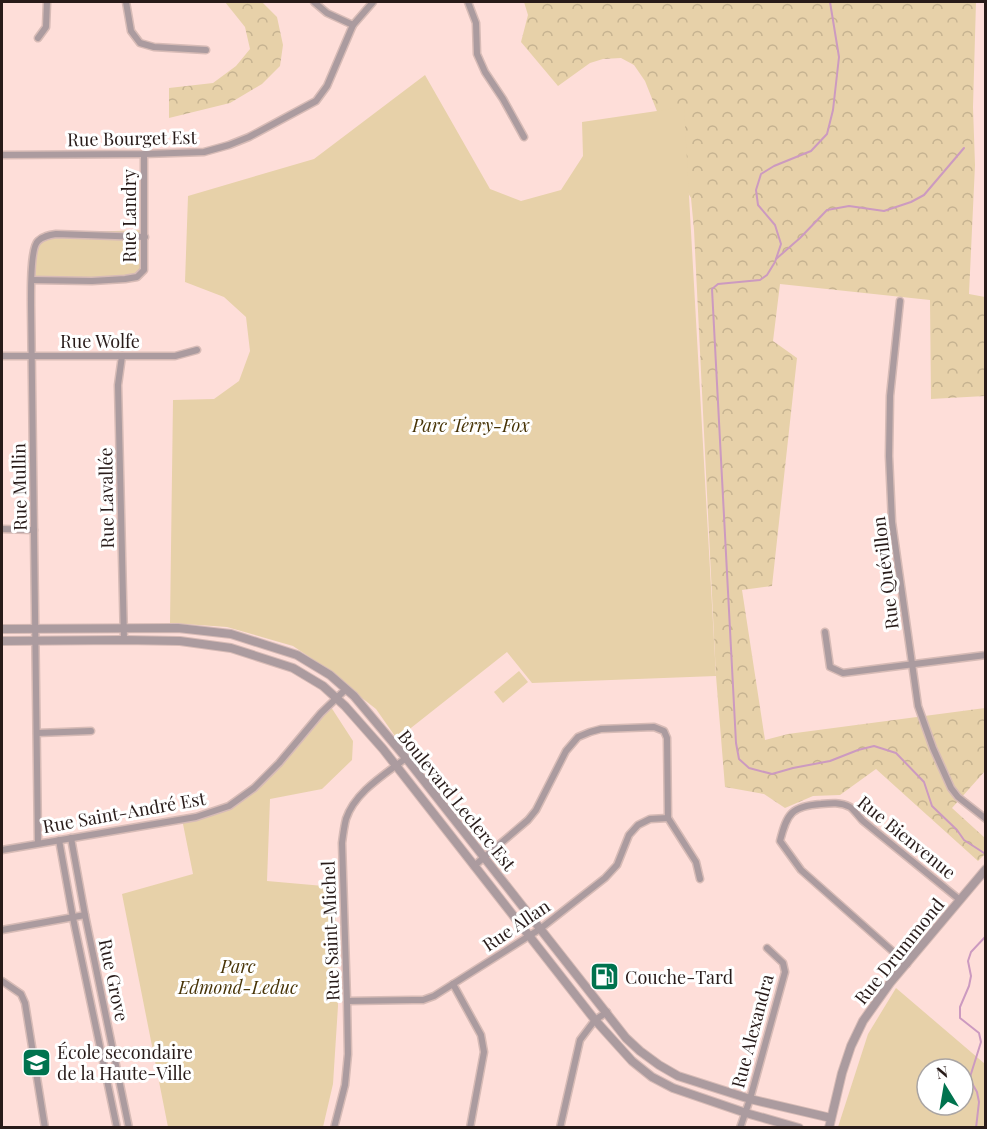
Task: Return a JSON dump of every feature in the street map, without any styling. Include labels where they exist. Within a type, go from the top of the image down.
[{"type":"street","points":[[38,38],[46,27],[47,2]]},
{"type":"street","points":[[126,2],[131,31],[140,43],[154,47],[206,50]]},
{"type":"street","points":[[314,2],[327,13],[353,25]]},
{"type":"street","name":"Rue Bourget Est","points":[[2,155],[204,152],[229,145],[257,133],[316,101],[327,86],[353,25],[373,2]]},
{"type":"street","points":[[468,2],[476,23],[477,54],[485,72],[524,137]]},
{"type":"street","name":"Rue Landry","points":[[32,280],[125,279],[137,277],[144,270],[144,154]]},
{"type":"street","name":"Rue Mullin","points":[[38,843],[31,305],[35,246],[45,236],[56,234],[145,237]]},
{"type":"street","name":"Rue Quévillon","points":[[900,301],[890,396],[889,456],[892,522],[918,706],[951,788],[958,797],[986,819]]},
{"type":"street","name":"Rue Wolfe","points":[[2,356],[175,356],[197,350]]},
{"type":"street","name":"Rue Lavallée","points":[[122,356],[118,385],[124,640]]},
{"type":"street","points":[[2,529],[34,530]]},
{"type":"street","points":[[178,628],[180,641]]},
{"type":"street","name":"Boulevard Leclerc Est","points":[[2,629],[178,628],[231,634],[297,655],[330,675],[354,696],[406,758],[626,1038],[640,1051],[678,1076],[750,1099],[831,1118]]},
{"type":"street","points":[[825,632],[830,667],[843,673],[986,655]]},
{"type":"street","name":"Boulevard Leclerc Est","points":[[2,641],[180,641],[231,648],[293,668],[323,686],[345,706],[397,766],[528,936],[627,1056],[652,1077],[673,1088],[746,1113],[800,1128]]},
{"type":"street","name":"Rue Saint-André Est","points":[[2,850],[196,817],[229,806],[254,788],[271,771],[345,689]]},
{"type":"street","points":[[474,866],[528,820],[536,810],[566,750],[578,738],[601,729],[654,727],[664,731],[667,738],[668,818],[696,862],[700,879]]},
{"type":"street","points":[[37,733],[91,731]]},
{"type":"street","name":"Rue Saint-Michel","points":[[334,1128],[347,1072],[342,843],[346,819],[355,801],[406,758]]},
{"type":"street","name":"Rue Bienvenue","points":[[907,964],[801,870],[780,841],[784,823],[795,809],[835,802],[849,807],[960,900]]},
{"type":"street","name":"Rue Allan","points":[[347,1001],[423,1000],[434,996],[540,929],[605,878],[617,865],[629,835],[638,825],[650,819],[668,818]]},
{"type":"street","name":"Rue Grove","points":[[71,838],[129,1128]]},
{"type":"street","name":"Rue Grove","points":[[59,840],[117,1128]]},
{"type":"street","name":"Rue Drummond","points":[[829,1128],[842,1073],[863,1021],[879,998],[986,869]]},
{"type":"street","points":[[2,930],[85,915]]},
{"type":"street","name":"Rue Alexandra","points":[[740,1128],[785,972],[783,963],[767,948]]},
{"type":"street","points":[[2,981],[21,994],[26,1003],[45,1128]]},
{"type":"street","points":[[453,984],[481,1035],[484,1052],[470,1128]]},
{"type":"street","points":[[560,1128],[580,1040],[595,1020],[607,1012]]},
{"type":"green space","points":[[225,2],[262,2],[277,17],[283,45],[280,66],[262,84],[230,103],[169,118],[169,88],[213,83],[236,66],[250,49],[245,27]]},
{"type":"green space","points":[[524,2],[976,2],[973,107],[975,165],[969,294],[985,297],[985,396],[931,399],[930,300],[780,284],[773,341],[797,358],[772,586],[742,590],[765,740],[788,734],[985,708],[985,771],[952,808],[985,838],[985,854],[978,861],[876,769],[840,795],[813,796],[785,808],[764,794],[725,787],[716,676],[691,198],[670,162],[668,139],[645,81],[634,65],[621,58],[603,59],[590,63],[558,86],[521,42],[528,15]]},
{"type":"green space","name":"Parc Terry-Fox","points":[[425,75],[490,189],[521,201],[561,190],[583,156],[582,122],[684,107],[716,676],[532,683],[507,652],[397,739],[376,709],[293,646],[227,627],[170,623],[173,400],[214,399],[239,381],[250,351],[246,317],[224,297],[185,282],[188,196],[314,159]]},
{"type":"green space","points":[[146,230],[141,277],[120,279],[32,277],[31,248],[41,236],[52,233]]},
{"type":"green space","points":[[519,671],[528,682],[503,703],[494,692]]},
{"type":"green space","name":"Parc Edmond-Leduc","points":[[329,704],[353,741],[352,760],[322,789],[270,799],[267,881],[335,887],[338,1006],[333,1084],[323,1127],[168,1127],[122,894],[193,874],[182,819],[229,806],[254,788]]},
{"type":"green space","points":[[896,988],[985,1064],[985,1127],[838,1127],[868,1034]]},
{"type":"waterway","points":[[830,2],[839,57],[833,110],[827,134],[811,151],[774,166],[761,174],[756,190],[758,205],[775,225],[781,244],[775,262],[767,275],[760,280],[718,284],[712,289],[736,743],[739,759],[749,768],[772,774],[830,761],[874,746],[896,753],[924,782],[932,806],[964,840],[984,853]]},
{"type":"waterway","points":[[776,259],[827,210],[849,206],[884,211],[924,195],[964,148]]},
{"type":"waterway","points":[[976,1128],[979,1102],[970,1077],[981,1042],[979,1033],[960,1018],[960,1007],[969,986],[971,976],[968,961],[971,952],[986,936]]},
{"type":"place","name":"Couche-Tard","points":[[604,977]]},
{"type":"place","name":"École secondaire de la Haute-Ville","points":[[36,1062]]}]
